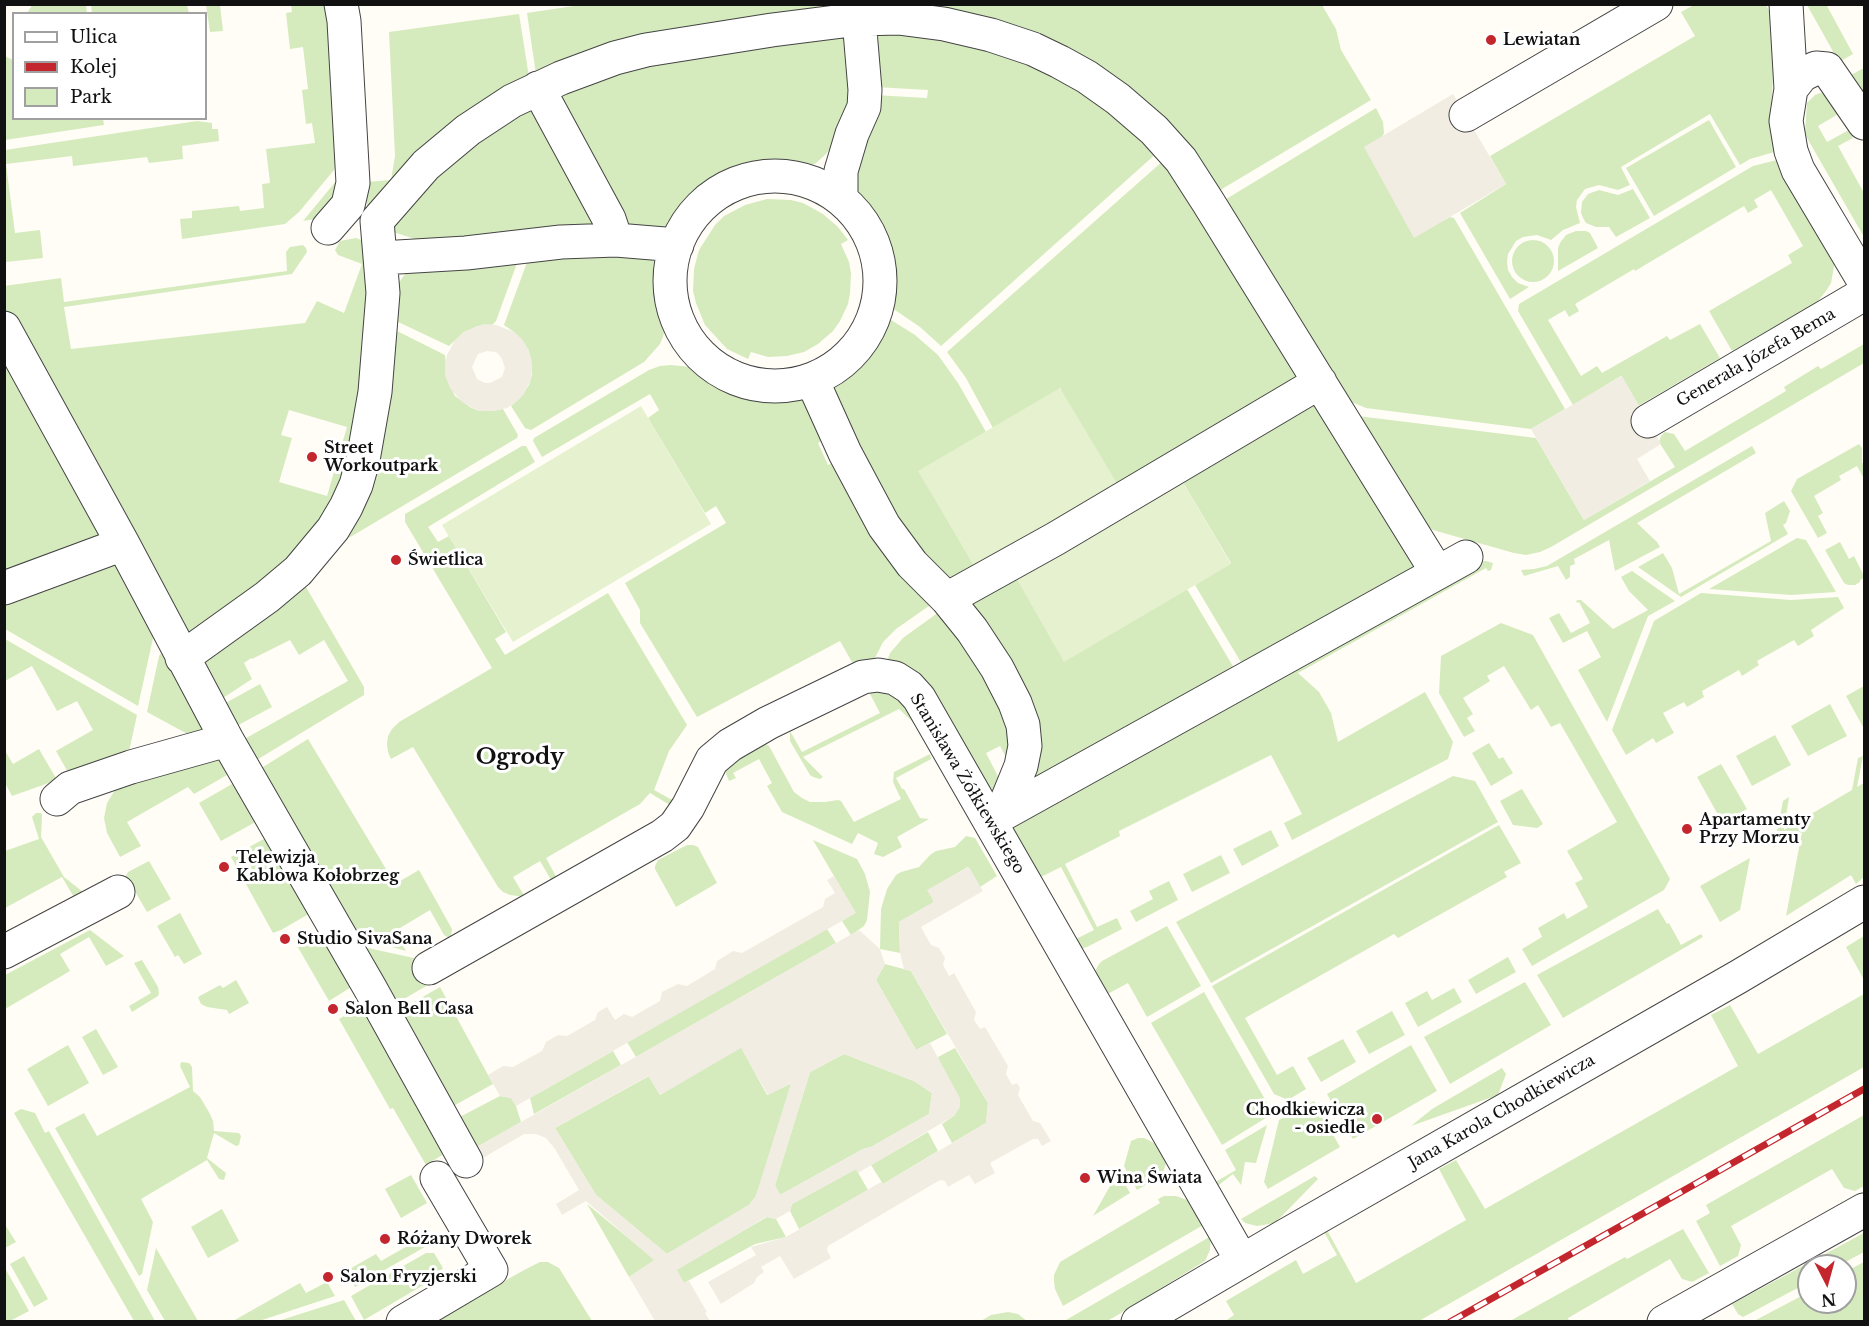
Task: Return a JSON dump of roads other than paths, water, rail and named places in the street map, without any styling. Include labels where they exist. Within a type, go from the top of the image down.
[{"type":"street","points":[[328,228],[348,205],[353,183],[344,21],[341,4]]},
{"type":"street","points":[[1466,115],[1656,4]]},
{"type":"street","points":[[1788,4],[1827,69],[1864,119]]},
{"type":"street","points":[[1788,4],[1791,89],[1786,121],[1791,151],[1798,170],[1864,281]]},
{"type":"street","points":[[182,658],[267,597],[298,571],[333,529],[346,507],[356,485],[372,415],[383,293],[376,220],[426,165],[468,130],[512,100],[585,68],[646,50],[772,30],[859,20],[898,18],[921,21],[968,29],[1032,49],[1087,77],[1118,99],[1154,130],[1181,160],[1437,572]]},
{"type":"street","points":[[842,199],[841,171],[852,134],[864,107],[865,90],[859,20]]},
{"type":"street","points":[[1791,89],[1802,75],[1816,68],[1827,69]]},
{"type":"street","points":[[538,88],[609,219],[616,240]]},
{"type":"street","points":[[797,178],[828,157],[852,134]]},
{"type":"street","points":[[770,176],[797,178],[813,183],[842,199],[856,212],[865,226],[875,250],[880,276],[877,304],[869,327],[859,345],[845,359],[812,380],[794,385],[752,384],[733,378],[710,364],[695,349],[683,330],[674,310],[670,290],[671,268],[677,245],[685,229],[700,209],[722,191],[744,181],[770,176]]},
{"type":"street","points":[[381,258],[466,253],[561,242],[616,240],[677,245]]},
{"type":"street","name":"Generała Józefa Bema","points":[[1648,421],[1864,294]]},
{"type":"street","points":[[4,328],[123,544],[226,740],[380,1006],[466,1161]]},
{"type":"street","points":[[812,380],[845,453],[884,526],[912,564],[947,599],[972,630],[997,668],[1015,703],[1023,725],[1025,746],[1021,766],[1001,815],[1466,556]]},
{"type":"street","points":[[947,599],[1055,539],[1320,382]]},
{"type":"street","points":[[4,588],[123,544]]},
{"type":"street","name":"Stanisława Żółkiewskiego","points":[[429,968],[662,836],[675,826],[688,807],[712,760],[730,745],[768,723],[863,677],[878,675],[895,678],[909,687],[919,698],[1242,1261]]},
{"type":"street","points":[[57,799],[70,788],[226,740]]},
{"type":"street","points":[[4,952],[118,892]]},
{"type":"street","name":"Jana Karola Chodkiewicza","points":[[1138,1322],[1728,983],[1864,902]]},
{"type":"street","points":[[403,1322],[491,1270],[437,1178]]},
{"type":"street","points":[[1664,1322],[1864,1210]]},
{"type":"railway","points":[[1450,1322],[1864,1089]]},
{"type":"place","name":"Lewiatan","points":[[1491,40]]},
{"type":"place","name":"Street Workoutpark","points":[[312,457]]},
{"type":"place","name":"Świetlica","points":[[396,560]]},
{"type":"place","name":"Apartamenty Przy Morzu","points":[[1687,829]]},
{"type":"place","name":"Telewizja Kablowa Kołobrzeg","points":[[224,867]]},
{"type":"place","name":"Studio SivaSana","points":[[285,939]]},
{"type":"place","name":"Salon Bell Casa","points":[[333,1009]]},
{"type":"place","name":"Chodkiewicza - osiedle","points":[[1377,1119]]},
{"type":"place","name":"Wina Świata","points":[[1085,1178]]},
{"type":"place","name":"Różany Dworek","points":[[385,1239]]},
{"type":"place","name":"Salon Fryzjerski","points":[[328,1277]]},
{"type":"district","name":"Ogrody","points":[[520,758]]}]
